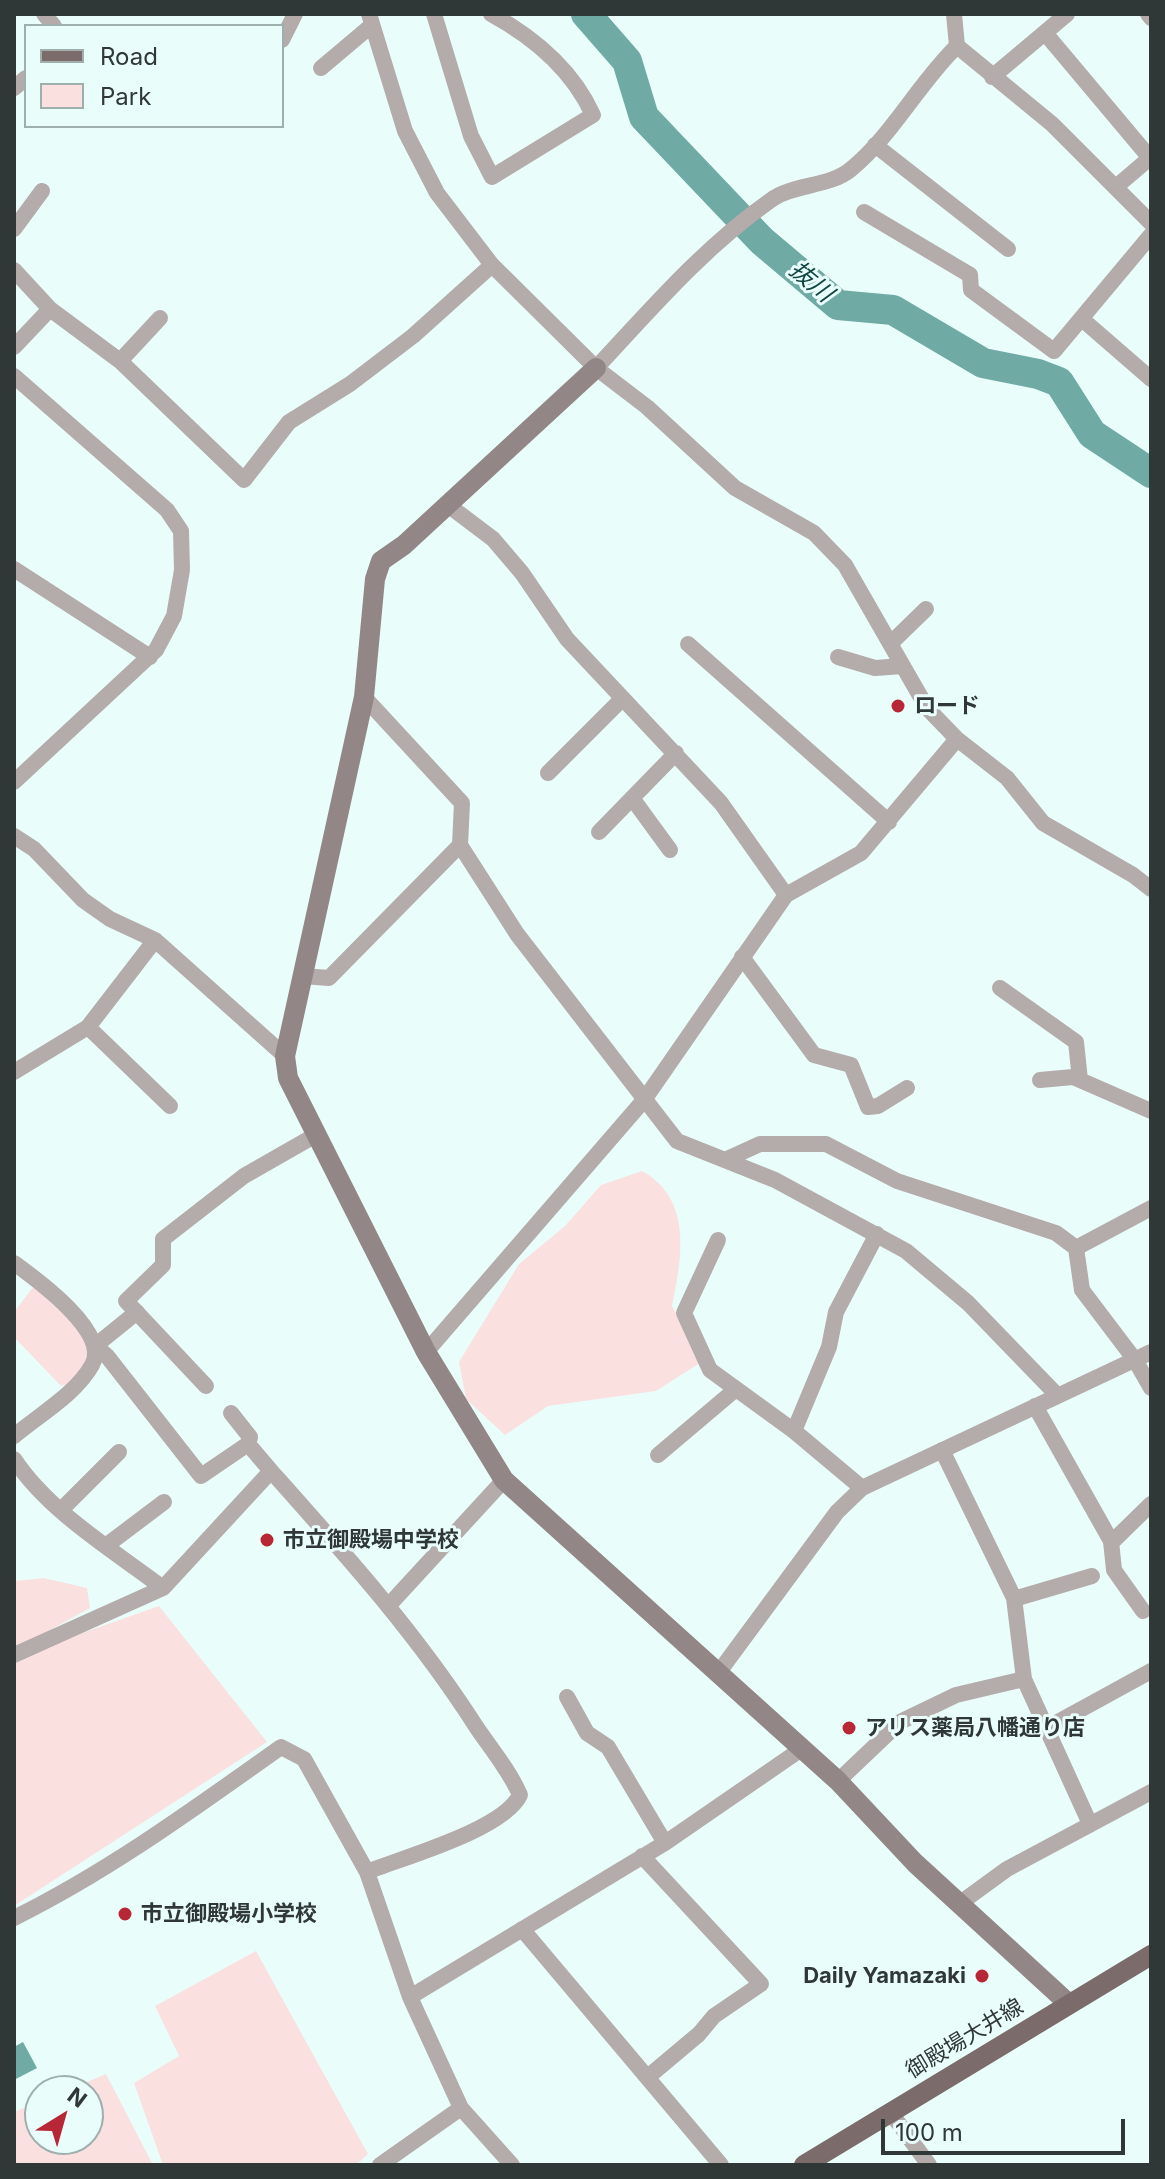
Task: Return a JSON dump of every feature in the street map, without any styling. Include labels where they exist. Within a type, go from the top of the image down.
[{"type":"main road","name":"御殿場大井線","points":[[804,2165],[1151,1955]]},
{"type":"street","points":[[284,36],[295,14]]},
{"type":"street","points":[[434,14],[471,136],[492,177],[593,115],[585,99],[549,53],[491,14]]},
{"type":"street","points":[[954,14],[957,46],[1052,124],[1151,223]]},
{"type":"street","points":[[992,77],[1067,14]]},
{"type":"street","points":[[321,68],[371,19],[405,131],[437,193],[492,265],[596,368],[647,407],[735,488],[814,533],[845,565],[927,708],[957,739],[1007,778],[1043,823],[1133,875],[1151,889]]},
{"type":"street","points":[[1045,33],[1151,158],[1117,186]]},
{"type":"street","points":[[957,46],[929,74],[875,145],[848,173],[774,197],[728,233],[675,283],[596,368],[448,505],[381,561],[374,588],[364,697],[285,1056],[288,1078],[314,1136],[426,1352],[504,1480],[719,1672],[800,1750],[838,1781],[959,1904],[1069,2004]]},
{"type":"street","points":[[875,145],[1008,249]]},
{"type":"street","points":[[14,229],[42,191]]},
{"type":"street","points":[[864,212],[970,275],[971,290],[1054,351],[1151,235]]},
{"type":"street","points":[[14,270],[50,309],[120,361],[244,480],[289,422],[327,401],[413,336],[492,265]]},
{"type":"street","points":[[14,347],[50,309]]},
{"type":"street","points":[[120,361],[160,318]]},
{"type":"street","points":[[1083,320],[1151,379]]},
{"type":"street","points":[[14,376],[167,510],[181,531],[182,570],[174,616],[150,657],[14,782]]},
{"type":"street","points":[[448,505],[493,539],[522,573],[567,639],[721,803],[786,895]]},
{"type":"street","points":[[14,569],[150,657]]},
{"type":"street","points":[[891,643],[926,609]]},
{"type":"street","points":[[688,644],[889,822]]},
{"type":"street","points":[[838,657],[875,668],[903,666]]},
{"type":"street","points":[[364,697],[462,803],[460,845],[517,934],[677,1141],[775,1180],[877,1234],[937,1273],[1057,1395]]},
{"type":"street","points":[[548,773],[622,699]]},
{"type":"street","points":[[426,1352],[644,1100],[786,895],[861,853],[957,739]]},
{"type":"street","points":[[599,832],[676,753]]},
{"type":"street","points":[[632,798],[670,850]]},
{"type":"street","points":[[14,836],[34,849],[92,906],[110,919],[155,940],[285,1056]]},
{"type":"street","points":[[303,976],[329,978],[460,845]]},
{"type":"street","points":[[14,1072],[88,1027],[155,940]]},
{"type":"street","points":[[742,957],[814,1055],[851,1065],[868,1107],[878,1106],[907,1088]]},
{"type":"street","points":[[1000,988],[1076,1042],[1080,1080]]},
{"type":"street","points":[[88,1027],[170,1106]]},
{"type":"street","points":[[1040,1080],[1073,1077],[1151,1111]]},
{"type":"street","points":[[206,1386],[126,1301],[163,1265],[163,1239],[244,1176],[314,1136]]},
{"type":"street","points":[[727,1159],[760,1144],[826,1144],[897,1181],[1056,1233],[1076,1248],[1082,1290],[1135,1360],[1151,1388]]},
{"type":"street","points":[[1076,1248],[1151,1208]]},
{"type":"street","points":[[794,1431],[829,1347],[836,1312],[877,1234]]},
{"type":"street","points":[[718,1240],[684,1313],[703,1361],[862,1488]]},
{"type":"street","points":[[14,1263],[70,1308],[95,1346],[107,1356],[201,1476],[248,1444],[250,1437],[231,1413]]},
{"type":"street","points":[[14,1436],[79,1383],[94,1362],[95,1346],[137,1312]]},
{"type":"street","points":[[719,1672],[837,1512],[862,1488],[1151,1352]]},
{"type":"street","points":[[658,1455],[736,1389]]},
{"type":"street","points":[[1035,1406],[1111,1543],[1114,1570],[1148,1614]]},
{"type":"street","points":[[248,1444],[390,1604],[446,1679],[512,1776],[520,1795],[514,1806],[493,1821],[367,1872]]},
{"type":"street","points":[[942,1450],[1014,1599],[1024,1679],[1090,1824]]},
{"type":"street","points":[[62,1509],[119,1452]]},
{"type":"street","points":[[14,1459],[20,1482],[62,1509],[163,1588]]},
{"type":"street","points":[[14,1655],[163,1588],[271,1471]]},
{"type":"street","points":[[390,1604],[504,1480]]},
{"type":"street","points":[[107,1545],[164,1502]]},
{"type":"street","points":[[1111,1543],[1151,1504]]},
{"type":"street","points":[[1014,1599],[1092,1576]]},
{"type":"street","points":[[1047,1728],[1151,1671]]},
{"type":"street","points":[[838,1781],[900,1722],[956,1695],[1024,1679]]},
{"type":"street","points":[[567,1697],[587,1733],[608,1747],[665,1843]]},
{"type":"street","points":[[14,1918],[60,1896],[281,1747],[304,1759],[367,1872],[410,1997],[461,2108],[512,2165]]},
{"type":"street","points":[[410,1997],[665,1843],[800,1750]]},
{"type":"street","points":[[959,1904],[1007,1869],[1151,1792]]},
{"type":"street","points":[[642,1856],[761,1984],[714,2016],[699,2034],[649,2076]]},
{"type":"street","points":[[522,1929],[721,2165]]},
{"type":"street","points":[[380,2165],[461,2108]]},
{"type":"street","points":[[891,2113],[929,2165]]},
{"type":"green space","points":[[642,1171],[670,1197],[677,1214],[679,1269],[672,1306],[703,1361],[656,1391],[548,1406],[505,1435],[466,1399],[459,1362],[519,1264],[565,1226],[601,1185]]},
{"type":"green space","points":[[34,1286],[70,1314],[95,1350],[74,1382],[61,1386],[14,1337],[14,1312]]},
{"type":"green space","points":[[44,1578],[87,1588],[90,1608],[14,1650],[14,1581]]},
{"type":"green space","points":[[159,1606],[267,1742],[14,1906],[14,1657]]},
{"type":"green space","points":[[256,1951],[368,2154],[356,2165],[163,2165],[134,2083],[179,2056],[155,2006]]},
{"type":"green space","points":[[106,2074],[153,2165],[14,2165],[14,2112],[24,2108],[24,2155],[104,2155]]},
{"type":"water","points":[[23,2042],[37,2068],[14,2080],[14,2047]]},
{"type":"waterway","name":"抜川","points":[[586,14],[627,61],[644,117],[762,241],[838,305],[893,310],[983,363],[1038,374],[1059,382],[1092,434],[1151,473]]},
{"type":"place","name":"ロード","points":[[898,706]]},
{"type":"place","name":"市立御殿場中学校","points":[[267,1540]]},
{"type":"place","name":"アリス薬局八幡通り店","points":[[849,1728]]},
{"type":"place","name":"市立御殿場小学校","points":[[125,1914]]},
{"type":"place","name":"Daily Yamazaki","points":[[982,1976]]}]
